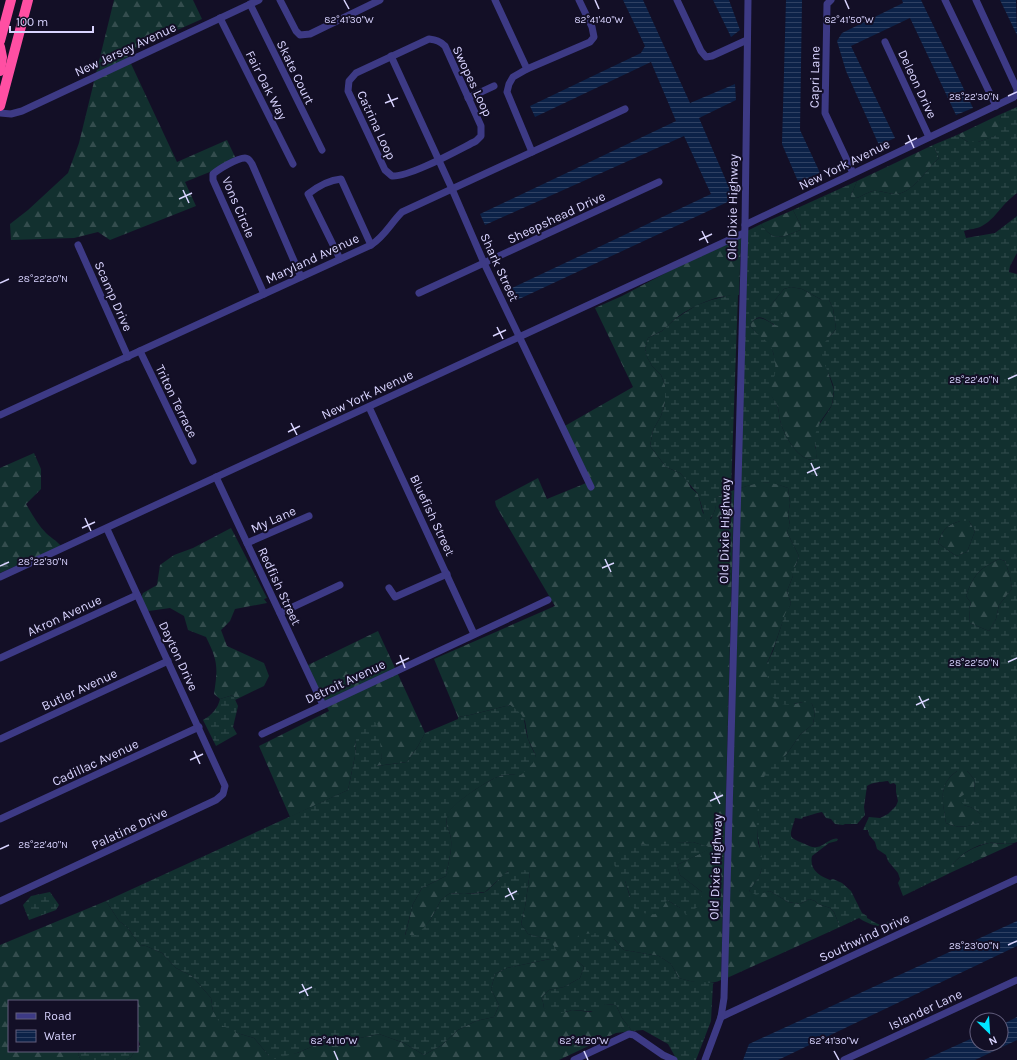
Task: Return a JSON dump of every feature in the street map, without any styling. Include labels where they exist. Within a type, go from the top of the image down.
[{"type":"highway","points":[[0,41],[11,0]]},
{"type":"highway","points":[[0,106],[28,0]]},
{"type":"highway","points":[[0,47],[2,57],[0,71]]},
{"type":"street","name":"New Jersey Avenue","points":[[0,113],[11,114],[22,111],[259,0]]},
{"type":"street","points":[[280,0],[296,31],[300,35],[310,34],[367,3],[380,0]]},
{"type":"street","points":[[494,0],[527,69]]},
{"type":"street","points":[[532,152],[507,92],[509,84],[513,77],[527,69],[590,42],[594,37],[592,27],[579,0]]},
{"type":"street","points":[[677,0],[701,51],[706,57],[712,56],[748,40]]},
{"type":"street","name":"Old Dixie Highway","points":[[705,1060],[721,1017],[724,998],[744,229],[748,0]]},
{"type":"street","name":"Capri Lane","points":[[831,0],[827,4],[825,113],[853,173]]},
{"type":"street","points":[[946,0],[996,106]]},
{"type":"street","points":[[976,0],[1017,89],[1017,93]]},
{"type":"street","name":"Skate Court","points":[[250,4],[322,150]]},
{"type":"street","name":"Fair Oak Way","points":[[220,18],[293,164]]},
{"type":"street","name":"Swopes Loop","points":[[390,56],[430,39],[441,42],[481,126],[481,136],[476,141],[438,160]]},
{"type":"street","name":"Deleon Drive","points":[[885,42],[929,137]]},
{"type":"street","name":"Shark Street","points":[[390,56],[452,189],[484,263],[591,487]]},
{"type":"street","name":"Catrina Loop","points":[[390,56],[352,76],[348,86],[348,91],[351,98],[385,170],[392,176],[404,175],[438,160]]},
{"type":"street","points":[[468,98],[494,86]]},
{"type":"street","name":"New York Avenue","points":[[0,577],[107,529],[520,336],[744,229],[853,173],[996,106],[1014,97],[1017,93]]},
{"type":"street","name":"Maryland Avenue","points":[[0,415],[371,244],[383,236],[392,222],[402,212],[625,109]]},
{"type":"street","name":"Vons Circle","points":[[264,294],[213,180],[213,174],[235,161],[244,158],[249,159],[252,164],[301,277]]},
{"type":"street","points":[[340,259],[308,194],[314,190],[335,180],[341,179],[371,244]]},
{"type":"street","name":"Sheepshead Drive","points":[[419,293],[659,182]]},
{"type":"street","name":"Scamp Drive","points":[[78,245],[128,356]]},
{"type":"street","name":"Triton Terrace","points":[[140,351],[193,461]]},
{"type":"street","name":"Bluefish Street","points":[[369,407],[474,634]]},
{"type":"street","name":"Redfish Street","points":[[216,477],[323,705]]},
{"type":"street","name":"My Lane","points":[[247,543],[309,516]]},
{"type":"street","name":"Dayton Drive","points":[[107,529],[225,786],[223,794]]},
{"type":"street","points":[[389,588],[395,597],[447,574]]},
{"type":"street","points":[[280,614],[340,585]]},
{"type":"street","name":"Akron Avenue","points":[[0,658],[137,595]]},
{"type":"street","name":"Detroit Avenue","points":[[262,734],[548,600]]},
{"type":"street","name":"Butler Avenue","points":[[0,739],[168,661]]},
{"type":"street","name":"Cadillac Avenue","points":[[0,819],[199,728]]},
{"type":"street","name":"Palatine Drive","points":[[0,901],[216,800],[223,794]]},
{"type":"street","name":"Southwind Drive","points":[[721,1017],[1017,879]]},
{"type":"street","name":"Islander Lane","points":[[844,1060],[1017,980]]},
{"type":"street","points":[[574,1060],[629,1034],[634,1035],[662,1058],[674,1060]]},
{"type":"green space","points":[[114,0],[193,0],[202,19],[126,53],[177,162],[227,140],[237,161],[185,182],[196,206],[110,240],[98,232],[74,238],[11,240],[10,224],[28,210],[68,173],[79,143]]},
{"type":"green space","points":[[1017,107],[1017,193],[985,224],[978,228],[964,231],[966,238],[995,233],[1017,216],[1017,253],[1010,266],[1009,272],[1017,274],[1017,842],[1010,844],[989,843],[973,848],[959,857],[952,865],[952,872],[903,896],[898,883],[900,879],[898,873],[888,861],[886,855],[877,849],[875,842],[869,835],[868,830],[863,830],[869,817],[880,818],[888,814],[896,806],[898,801],[896,785],[894,783],[890,784],[888,781],[874,783],[867,786],[864,807],[865,815],[857,824],[835,824],[831,819],[826,818],[822,812],[803,817],[802,819],[795,818],[791,836],[795,840],[812,847],[816,847],[823,845],[832,839],[838,839],[837,841],[829,843],[812,856],[812,865],[816,872],[830,880],[833,879],[842,883],[851,891],[862,913],[867,916],[867,918],[883,925],[886,925],[887,922],[896,921],[891,927],[882,927],[870,924],[859,918],[840,927],[834,912],[830,908],[818,904],[815,901],[809,899],[800,904],[788,902],[770,891],[756,895],[749,891],[758,878],[762,864],[757,834],[757,812],[768,764],[786,755],[800,735],[813,724],[815,712],[812,704],[809,703],[805,702],[786,705],[773,698],[767,675],[767,663],[773,651],[785,614],[791,604],[787,591],[793,576],[791,571],[796,565],[799,556],[787,532],[790,524],[788,515],[790,503],[788,488],[775,484],[764,483],[753,484],[740,488],[747,231],[761,224],[770,234],[778,237],[800,230],[801,226],[793,210],[857,181],[850,198],[856,198],[873,191],[895,194],[904,192],[915,184],[939,158],[933,145],[957,135],[968,142],[978,142],[997,135],[1001,114]],"holes":[[[791,287],[802,289],[822,300],[829,300],[833,308],[836,329],[825,342],[822,357],[832,382],[834,393],[832,405],[817,428],[815,436],[816,459],[810,460],[798,453],[788,440],[780,420],[778,407],[770,391],[775,372],[773,352],[771,347],[754,331],[750,324],[754,320],[761,318],[780,326],[784,318],[782,313],[770,309],[770,306],[784,289]],[[960,521],[969,521],[975,531],[967,552],[956,556],[938,543],[948,526]],[[999,559],[1005,561],[1010,576],[1012,589],[999,605],[996,619],[989,631],[970,623],[969,609],[971,603],[966,596],[978,573]],[[957,771],[967,771],[975,780],[974,792],[966,793],[959,798],[964,805],[979,812],[982,821],[973,825],[960,827],[946,823],[943,794],[946,782]]]},
{"type":"green space","points":[[1001,114],[998,135],[978,142],[968,142],[957,135]]},
{"type":"green space","points":[[933,145],[939,158],[909,189],[898,194],[873,191],[856,198],[850,198],[857,181]]},
{"type":"green space","points":[[793,210],[801,226],[800,230],[778,237],[770,234],[761,224]]},
{"type":"green space","points":[[741,238],[739,295],[730,295],[714,299],[690,309],[676,318],[662,331],[648,338],[645,349],[652,366],[661,375],[665,385],[665,403],[661,416],[653,430],[650,446],[666,467],[680,473],[688,482],[691,488],[698,494],[703,513],[711,519],[715,510],[717,497],[734,490],[721,980],[706,983],[679,978],[671,964],[659,956],[624,950],[614,939],[577,961],[584,967],[580,978],[564,987],[549,990],[542,997],[544,1008],[566,1012],[572,1010],[591,1012],[605,1004],[616,1005],[622,1018],[632,1031],[616,1033],[559,1060],[126,1060],[131,1057],[134,1052],[138,1052],[140,1044],[138,1040],[138,1000],[8,1000],[8,1052],[79,1052],[78,1055],[81,1060],[0,1060],[0,945],[106,901],[119,921],[127,927],[140,945],[162,953],[176,968],[192,976],[211,998],[213,1011],[237,1033],[254,1038],[269,1056],[297,1053],[316,1045],[331,1044],[379,1034],[404,1043],[424,1055],[442,1045],[458,1030],[476,1021],[494,1017],[499,1005],[491,989],[495,974],[507,968],[550,959],[550,940],[528,934],[521,924],[530,872],[508,871],[485,892],[464,894],[450,893],[441,900],[431,919],[417,936],[405,936],[413,904],[422,888],[446,876],[451,844],[451,837],[446,821],[448,813],[463,798],[495,778],[505,775],[521,775],[536,756],[528,739],[525,721],[510,705],[458,717],[434,659],[555,606],[496,506],[495,501],[538,478],[547,499],[591,481],[563,427],[633,387],[595,308],[622,296],[675,268]],"holes":[[[693,842],[711,848],[677,865],[680,875],[702,892],[680,908],[667,900],[630,897],[625,881],[639,845]]]},
{"type":"green space","points":[[791,287],[802,289],[822,300],[829,300],[833,308],[836,329],[826,341],[828,372],[834,390],[832,405],[820,422],[815,446],[817,453],[816,459],[810,460],[798,453],[788,440],[780,420],[777,405],[769,391],[774,361],[773,352],[768,344],[751,327],[750,324],[756,319],[762,318],[774,325],[775,312],[770,309],[770,306],[784,289]]},
{"type":"green space","points":[[731,295],[738,295],[731,491],[717,497],[713,514],[706,521],[698,494],[680,473],[666,467],[650,446],[653,430],[661,416],[665,403],[665,385],[661,375],[652,366],[647,357],[645,349],[648,338],[662,331],[675,319],[697,305]]},
{"type":"green space","points":[[34,453],[41,469],[41,489],[26,504],[43,530],[61,546],[0,573],[0,468]]},
{"type":"green space","points":[[760,482],[774,483],[788,488],[790,503],[788,515],[790,525],[787,532],[799,556],[792,571],[793,576],[787,591],[791,604],[767,663],[794,704],[808,701],[812,704],[815,712],[813,724],[800,735],[786,755],[765,776],[758,811],[757,828],[758,843],[762,853],[763,865],[759,877],[749,891],[756,894],[770,891],[788,902],[800,904],[809,899],[815,901],[818,904],[830,908],[834,912],[840,927],[727,978],[740,488]]},
{"type":"green space","points":[[960,521],[969,521],[975,531],[967,552],[956,556],[938,543],[946,529]]},
{"type":"green space","points":[[231,528],[267,598],[264,599],[267,603],[235,609],[230,621],[221,630],[227,646],[264,663],[269,676],[264,686],[235,700],[233,695],[220,699],[214,694],[216,664],[213,652],[206,637],[188,630],[184,616],[170,608],[149,611],[139,603],[143,593],[157,585],[160,565],[174,555],[193,548]]},
{"type":"green space","points":[[999,559],[1005,561],[1010,576],[1012,589],[999,605],[996,619],[989,631],[970,623],[969,609],[971,603],[966,596],[978,573]]},
{"type":"green space","points":[[378,631],[425,733],[407,762],[376,766],[382,758],[379,743],[356,739],[355,756],[348,790],[290,817],[259,746],[329,711],[306,666]]},
{"type":"green space","points":[[233,695],[238,706],[233,727],[237,734],[216,746],[203,720],[214,711],[220,699]]},
{"type":"green space","points":[[510,705],[520,713],[524,719],[528,739],[536,756],[533,763],[521,775],[502,775],[495,778],[471,792],[451,809],[446,822],[451,837],[451,844],[446,876],[422,888],[413,904],[405,935],[417,935],[431,919],[441,900],[450,893],[468,894],[485,892],[505,873],[513,869],[517,869],[530,872],[521,924],[528,934],[550,940],[557,951],[550,959],[507,968],[495,974],[491,989],[499,1005],[494,1017],[476,1021],[458,1030],[442,1045],[424,1055],[404,1043],[379,1034],[331,1044],[316,1045],[297,1053],[275,1059],[269,1056],[254,1038],[237,1033],[221,1025],[213,1011],[211,998],[192,976],[176,968],[162,953],[140,945],[127,927],[119,921],[106,901],[348,790],[355,756],[356,739],[363,722],[374,721],[378,725],[382,758],[377,766],[407,762],[425,733],[458,719],[458,717]]},
{"type":"green space","points":[[957,771],[967,771],[975,780],[974,792],[964,805],[976,810],[981,815],[983,821],[973,825],[960,827],[946,823],[943,801],[944,788],[946,782]]},
{"type":"green space","points":[[693,842],[712,848],[677,865],[680,875],[702,892],[699,906],[686,915],[680,908],[667,900],[664,906],[657,913],[647,914],[635,911],[625,881],[612,861],[619,852],[626,848],[644,844]]},
{"type":"green space","points":[[989,843],[1013,844],[952,872],[952,865],[964,854],[978,846]]},
{"type":"green space","points":[[50,892],[59,905],[56,910],[29,920],[23,905],[31,896]]},
{"type":"green space","points":[[601,933],[614,939],[624,950],[659,956],[671,964],[679,978],[690,981],[714,983],[711,1021],[696,1060],[677,1060],[668,1044],[643,1030],[632,1031],[622,1018],[616,1005],[605,1004],[600,1012],[572,1010],[555,1015],[544,1008],[542,997],[549,990],[564,987],[580,978],[584,967],[568,953],[570,945],[580,934]]},
{"type":"green space","points":[[79,1052],[134,1052],[131,1057],[126,1060],[81,1060],[78,1055]]},
{"type":"water","points":[[623,0],[643,0],[690,103],[735,84],[736,100],[699,118],[734,199],[517,300],[512,288],[711,194],[684,136],[485,225],[480,214],[676,121],[651,62],[535,117],[530,106],[641,53],[645,46]]},
{"type":"water","points":[[713,0],[729,0],[740,30],[731,37]]},
{"type":"water","points":[[786,0],[802,0],[800,130],[821,175],[800,186],[782,144]]},
{"type":"water","points":[[902,0],[921,0],[973,108],[956,115],[910,18],[851,46],[895,138],[879,145],[846,71],[837,41],[842,33],[903,3]]},
{"type":"water","points":[[1000,0],[1016,0],[1017,35]]},
{"type":"water","points":[[1017,921],[1017,946],[778,1060],[743,1060],[749,1044]]},
{"type":"water","points":[[1017,1017],[1017,1040],[1009,1044],[1009,1021]]},
{"type":"water","points":[[969,1040],[969,1052],[992,1052],[975,1060],[924,1060]]}]
